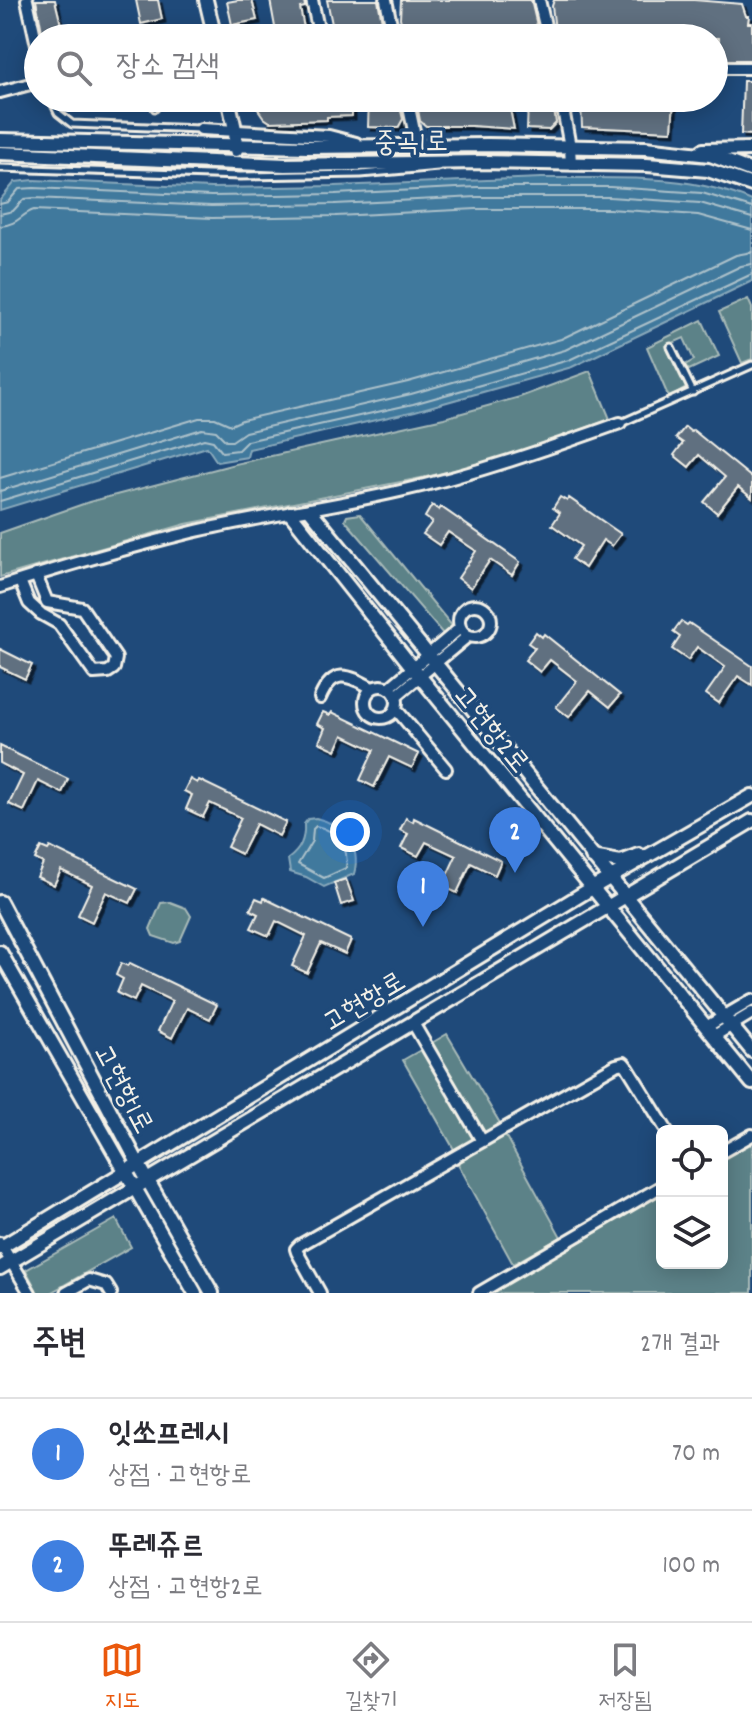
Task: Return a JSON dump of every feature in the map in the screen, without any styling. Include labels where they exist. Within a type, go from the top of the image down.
[{"type":"street","points":[[27,0],[32,24]]},
{"type":"street","points":[[206,0],[212,24]]},
{"type":"street","points":[[312,0],[317,24]]},
{"type":"street","points":[[386,0],[391,24]]},
{"type":"street","points":[[539,0],[545,24]]},
{"type":"street","points":[[728,68],[752,68]]},
{"type":"street","points":[[0,92],[24,86]]},
{"type":"street","points":[[231,112],[235,129],[235,163]]},
{"type":"street","points":[[410,112],[417,145]]},
{"type":"street","points":[[564,112],[571,164]]},
{"type":"street","points":[[201,129],[329,136],[366,146]]},
{"type":"street","name":"중곡1로","points":[[0,140],[689,151],[710,155],[752,171]]},
{"type":"street","points":[[689,151],[752,149]]},
{"type":"street","name":"중곡1로","points":[[0,153],[235,163],[362,165],[463,162],[689,167],[725,174],[752,185]]},
{"type":"street","points":[[0,587],[78,562],[194,532],[400,491],[496,466],[620,423]]},
{"type":"street","name":"고현항2로","points":[[310,510],[752,1051]]},
{"type":"street","name":"고현항2로","points":[[290,513],[752,1083]]},
{"type":"street","points":[[20,581],[29,603],[59,624],[94,673],[108,672],[114,668],[116,658],[82,608],[47,602],[36,575]]},
{"type":"street","points":[[393,692],[464,632]]},
{"type":"street","points":[[320,698],[327,682],[336,676],[349,677],[372,688],[382,685],[393,692],[396,709],[446,769]]},
{"type":"street","points":[[372,688],[364,702],[372,716],[388,717],[396,709]]},
{"type":"street","name":"고현항로","points":[[1,1246],[592,888],[752,796]]},
{"type":"street","points":[[592,857],[621,862],[631,860],[698,820],[716,818]]},
{"type":"street","name":"고현항로","points":[[6,1265],[752,821]]},
{"type":"street","name":"고현항1로","points":[[0,902],[147,1180],[212,1293]]},
{"type":"street","name":"고현항1로","points":[[0,952],[195,1293]]},
{"type":"street","points":[[710,1032],[752,1000]]},
{"type":"street","points":[[727,1021],[752,1013]]},
{"type":"street","points":[[413,1023],[482,1141]]},
{"type":"street","points":[[320,1293],[296,1249],[622,1063],[663,1125]]},
{"type":"street","points":[[728,1149],[752,1135]]},
{"type":"street","points":[[479,1293],[656,1190]]},
{"type":"street","points":[[1,1246],[6,1265],[30,1293]]},
{"type":"street","points":[[66,1293],[89,1280],[106,1285],[111,1293]]},
{"type":"lane","points":[[58,112],[72,124],[201,129]]},
{"type":"lane","points":[[0,168],[302,176],[428,170],[463,162]]},
{"type":"lane","points":[[671,347],[693,392]]},
{"type":"lane","points":[[620,423],[752,365]]},
{"type":"green space","points":[[748,299],[752,308],[752,359],[742,363],[719,312]]},
{"type":"green space","points":[[702,320],[719,356],[689,370],[685,365],[694,360],[684,338],[666,346],[686,388],[669,398],[647,347]]},
{"type":"green space","points":[[590,371],[610,419],[507,457],[426,477],[186,524],[0,577],[0,533],[89,502],[235,464],[444,418],[520,397]]},
{"type":"green space","points":[[360,514],[453,627],[443,634],[345,520],[347,516]]},
{"type":"green space","points":[[170,902],[186,908],[191,916],[180,941],[174,943],[153,936],[150,929],[161,903]]},
{"type":"green space","points":[[447,1034],[501,1125],[483,1135],[430,1044]]},
{"type":"green space","points":[[424,1048],[475,1139],[455,1151],[403,1060]]},
{"type":"green space","points":[[505,1135],[561,1237],[513,1264],[457,1162]]},
{"type":"green space","points":[[752,1142],[752,1293],[491,1293],[656,1197],[656,1269],[728,1269],[728,1156]]},
{"type":"green space","points":[[116,1219],[131,1247],[50,1293],[38,1293],[26,1270]]},
{"type":"water","points":[[541,178],[675,181],[701,185],[752,201],[752,281],[572,367],[415,411],[249,449],[247,457],[217,462],[207,447],[0,510],[0,200],[15,182],[34,180],[211,188]]},
{"type":"water","points":[[316,818],[342,831],[355,854],[354,874],[324,887],[290,872],[288,859],[301,844],[304,824],[308,819]]},
{"type":"building","points":[[36,0],[55,0],[61,24],[41,24]]},
{"type":"building","points":[[136,0],[158,0],[162,19],[141,24]]},
{"type":"building","points":[[252,0],[257,20],[232,24],[227,2]]},
{"type":"building","points":[[270,0],[304,0],[305,7],[300,8],[303,24],[274,24]]},
{"type":"building","points":[[327,0],[378,0],[382,24],[332,24]]},
{"type":"building","points":[[401,0],[531,0],[537,24],[402,24]]},
{"type":"building","points":[[554,0],[694,0],[742,4],[746,16],[749,16],[748,23],[752,23],[752,60],[728,60],[728,24],[554,24]]},
{"type":"building","points":[[743,81],[752,81],[752,135],[741,134]]},
{"type":"building","points":[[260,112],[352,112],[352,116],[327,117],[327,120],[270,122]]},
{"type":"building","points":[[369,112],[401,112],[403,119],[398,128],[368,127]]},
{"type":"building","points":[[418,112],[511,112],[514,129],[426,126],[420,121]]},
{"type":"building","points":[[528,112],[554,112],[556,123],[549,130],[527,129]]},
{"type":"building","points":[[581,112],[673,112],[672,131],[582,127]]},
{"type":"building","points":[[685,427],[691,432],[693,430],[752,478],[752,498],[738,487],[717,513],[704,502],[725,477],[699,455],[689,467],[674,455],[683,443],[676,438]]},
{"type":"building","points":[[560,497],[567,501],[569,498],[621,534],[612,546],[603,540],[585,568],[572,559],[581,546],[552,525],[560,513],[553,508]]},
{"type":"building","points":[[432,505],[439,510],[441,507],[520,562],[512,575],[490,560],[471,588],[458,578],[476,551],[448,532],[439,545],[423,534],[432,522],[425,517]]},
{"type":"building","points":[[681,621],[687,625],[689,623],[752,666],[752,685],[738,676],[719,703],[706,694],[725,667],[697,647],[688,660],[672,649],[680,637],[673,632]]},
{"type":"building","points":[[536,632],[542,637],[544,634],[620,695],[610,707],[590,691],[569,717],[556,707],[577,681],[550,660],[540,672],[525,660],[535,648],[528,643]]},
{"type":"building","points":[[0,649],[32,665],[25,679],[0,667]]},
{"type":"building","points":[[323,712],[330,715],[332,712],[419,754],[412,768],[389,757],[374,787],[360,780],[374,750],[343,735],[336,750],[319,742],[325,728],[317,724]]},
{"type":"building","points":[[0,746],[68,779],[62,793],[38,781],[24,811],[9,804],[23,775],[0,763]]},
{"type":"building","points":[[190,779],[197,783],[199,780],[286,822],[279,836],[256,824],[241,854],[227,847],[241,818],[210,803],[203,817],[186,809],[192,795],[184,791]]},
{"type":"building","points":[[406,818],[413,822],[414,818],[501,861],[495,875],[471,863],[457,893],[442,886],[456,856],[426,842],[418,856],[401,848],[408,834],[400,830]]},
{"type":"building","points":[[41,847],[48,850],[50,847],[137,889],[130,903],[106,892],[92,922],[78,915],[92,885],[61,870],[54,885],[37,877],[43,863],[35,859]]},
{"type":"building","points":[[346,879],[354,901],[341,905],[334,883]]},
{"type":"building","points":[[256,898],[263,901],[264,898],[351,940],[345,954],[321,943],[307,973],[292,966],[306,936],[276,921],[269,936],[251,928],[258,914],[250,910]]},
{"type":"building","points":[[121,963],[128,966],[130,963],[217,1005],[210,1019],[187,1008],[172,1038],[158,1031],[172,1001],[141,986],[134,1001],[117,993],[123,979],[116,975]]},
{"type":"place","name":"뚜레쥬르","points":[[515,873]]},
{"type":"place","name":"잇쏘프레시","points":[[423,927]]}]
